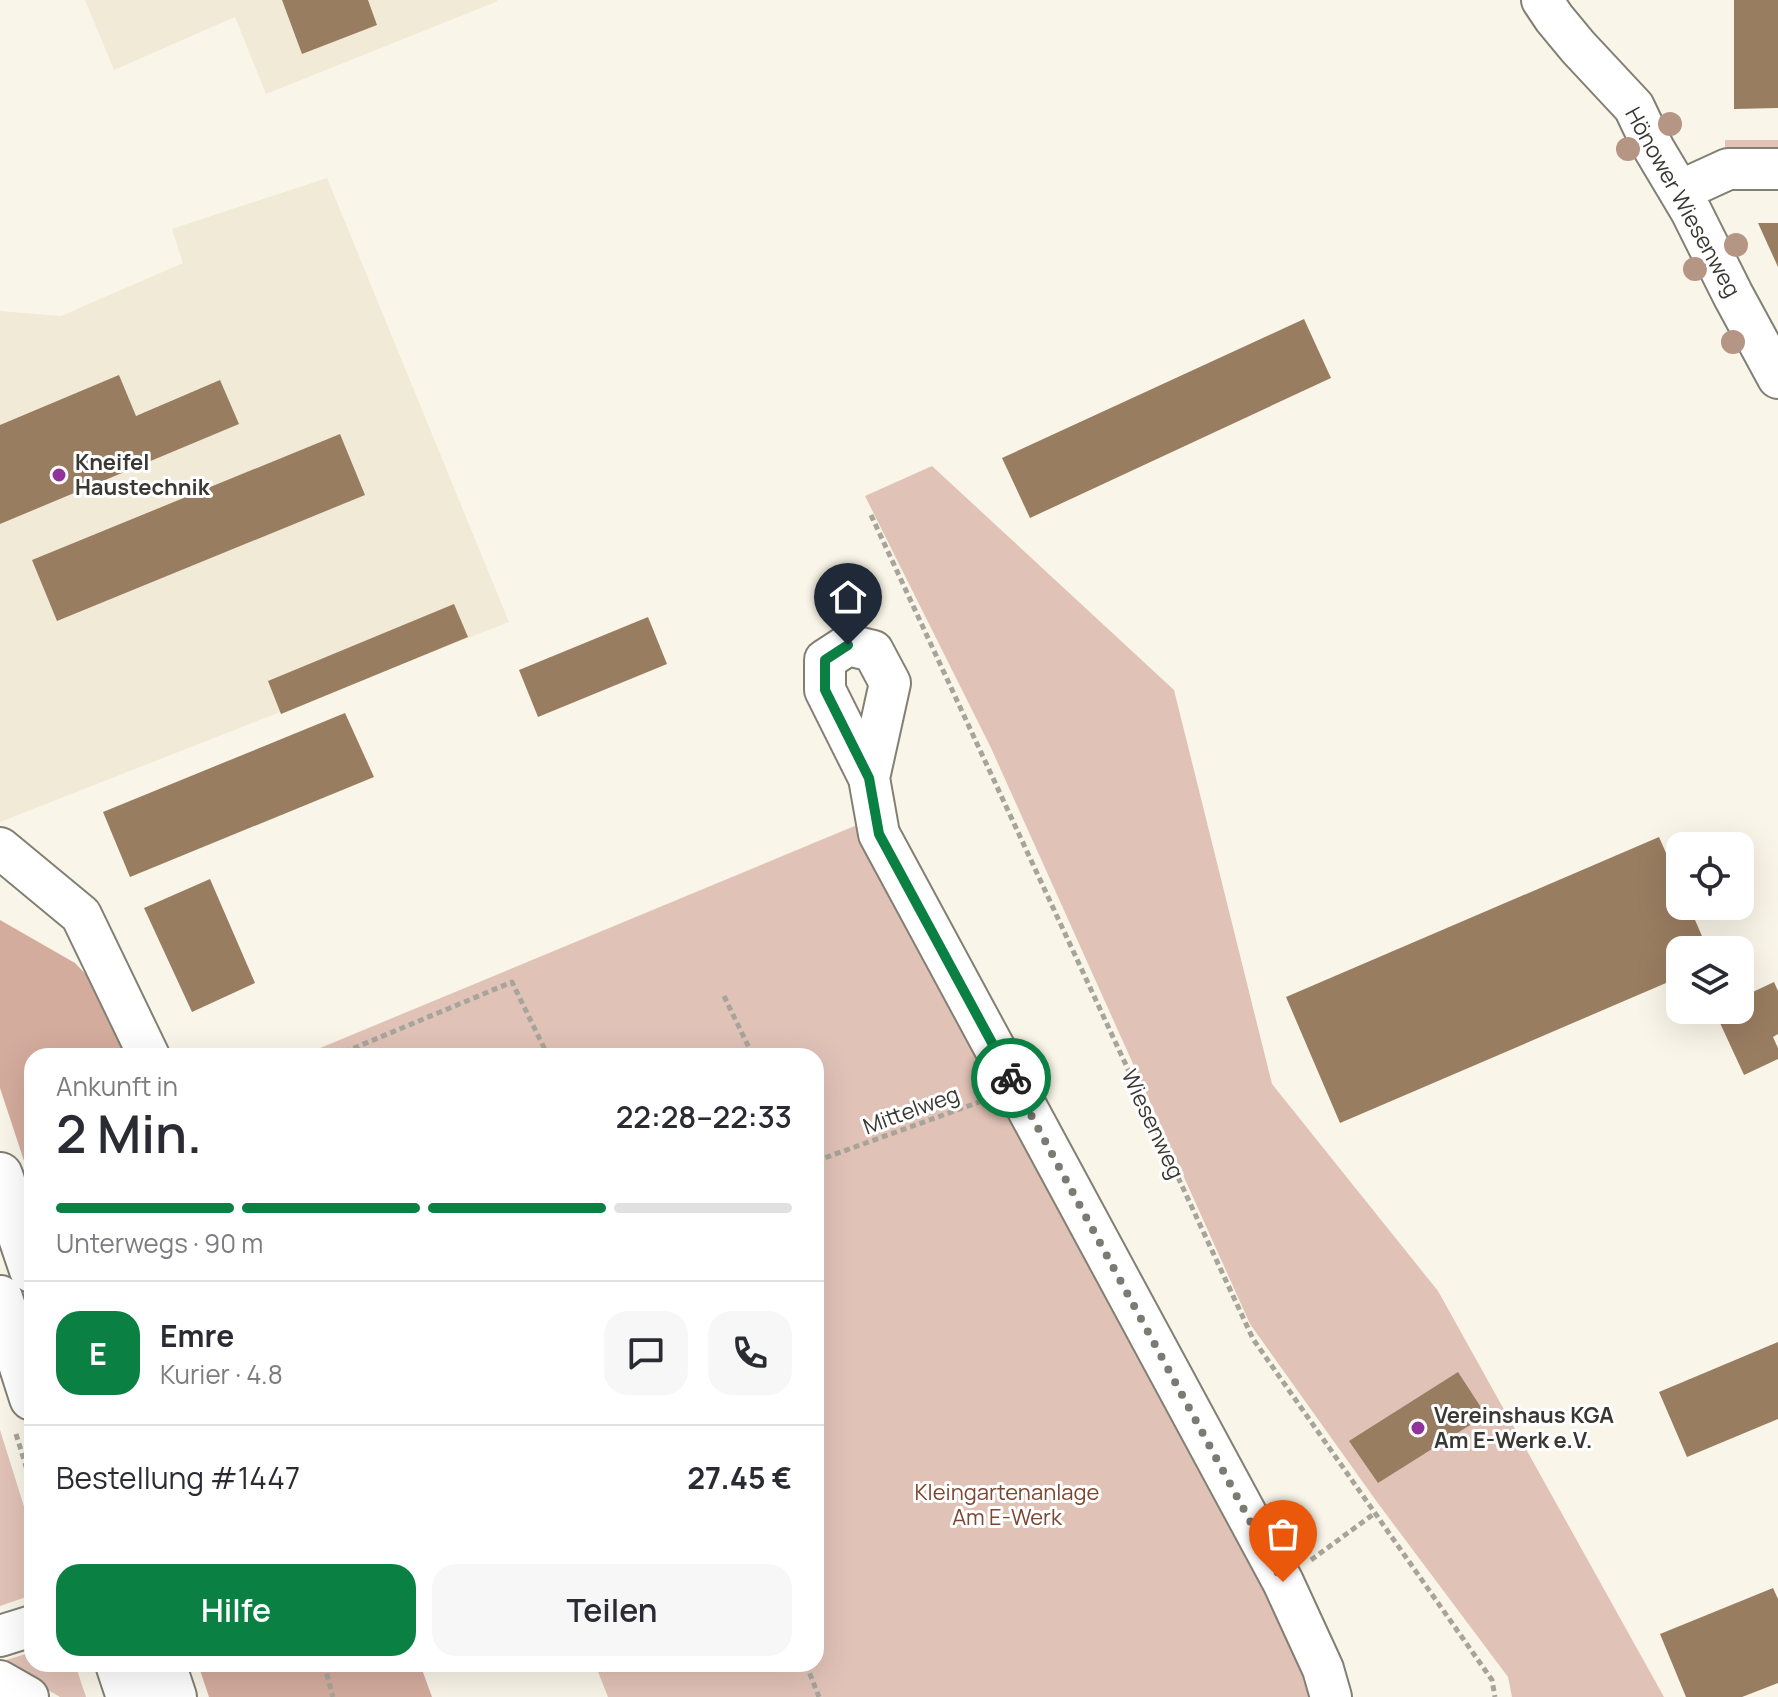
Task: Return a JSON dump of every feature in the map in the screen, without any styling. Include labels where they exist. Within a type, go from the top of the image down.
[{"type":"main road","points":[[0,1175],[24,1243]]},
{"type":"main road","points":[[0,1298],[24,1373]]},
{"type":"main road","points":[[121,1672],[129,1697]]},
{"type":"main road","points":[[166,1672],[174,1697]]},
{"type":"street","name":"Hönower Wiesenweg","points":[[1542,0],[1578,47],[1634,107],[1778,378]]},
{"type":"street","points":[[1680,191],[1728,169],[1778,169]]},
{"type":"street","points":[[869,778],[879,834],[1283,1582],[1323,1669],[1331,1697]]},
{"type":"street","points":[[0,848],[81,915],[145,1048]]},
{"type":"street","points":[[0,1636],[24,1628]]},
{"type":"street","points":[[0,1681],[28,1697]]},
{"type":"path","name":"Wiesenweg","points":[[871,515],[1253,1339],[1492,1680],[1495,1697]]},
{"type":"path","points":[[354,1048],[512,982],[544,1048]]},
{"type":"path","points":[[724,996],[749,1048]]},
{"type":"path","name":"Mittelweg","points":[[824,1158],[1016,1089]]},
{"type":"path","points":[[1310,1560],[1375,1513]]},
{"type":"path","points":[[326,1672],[333,1697]]},
{"type":"path","points":[[809,1672],[819,1697]]},
{"type":"shaded area","points":[[85,0],[498,1],[266,94],[235,17],[114,70]]},
{"type":"shaded area","points":[[327,178],[509,622],[0,822],[0,311],[61,316],[183,263],[172,229]]},
{"type":"shaded area","points":[[0,920],[75,963],[156,1048],[24,1048],[24,1161],[0,1088]]},
{"type":"shaded area","points":[[201,1672],[423,1672],[432,1697],[209,1697]]},
{"type":"green space","points":[[1725,140],[1778,140],[1778,152],[1725,152]]},
{"type":"green space","points":[[932,466],[1174,690],[1272,1084],[1438,1291],[1664,1697],[1512,1697],[1508,1677],[1377,1502],[1250,1324],[991,748],[865,496]]},
{"type":"green space","name":"Kleingartenanlage Am E-Werk","points":[[857,825],[1315,1675],[1321,1697],[608,1697],[598,1672],[824,1672],[824,1048],[320,1048]]},
{"type":"green space","points":[[0,1430],[24,1506],[24,1598],[0,1606]]},
{"type":"green space","points":[[24,1654],[24,1672],[78,1672],[86,1697],[60,1697],[0,1662]]},
{"type":"building","points":[[282,0],[368,0],[377,25],[302,54]]},
{"type":"building","points":[[1734,0],[1778,0],[1778,108],[1734,109]]},
{"type":"building","points":[[1758,223],[1778,223],[1778,267]]},
{"type":"building","points":[[1304,319],[1331,378],[1030,518],[1002,458]]},
{"type":"building","name":"Kneifel Haustechnik","points":[[119,375],[136,416],[220,380],[239,424],[0,524],[0,425]]},
{"type":"building","points":[[340,434],[365,495],[57,621],[32,560]]},
{"type":"building","points":[[454,604],[468,637],[281,714],[268,681]]},
{"type":"building","points":[[648,617],[667,664],[538,717],[519,670]]},
{"type":"building","points":[[345,713],[374,777],[130,877],[103,812]]},
{"type":"building","points":[[1659,837],[1666,853],[1666,920],[1695,920],[1702,936],[1666,936],[1666,983],[1340,1123],[1286,997]]},
{"type":"building","points":[[210,879],[255,983],[192,1012],[144,908]]},
{"type":"building","points":[[1774,982],[1778,991],[1778,1034],[1773,1037],[1778,1048],[1778,1059],[1744,1075],[1720,1024],[1754,1024],[1754,991]]},
{"type":"building","points":[[1778,1342],[1778,1419],[1687,1457],[1659,1392]]},
{"type":"building","name":"Vereinshaus KGA Am E-Werk e.V.","points":[[1458,1372],[1486,1415],[1378,1483],[1349,1441]]},
{"type":"building","points":[[1773,1588],[1778,1599],[1778,1683],[1742,1697],[1686,1697],[1660,1634]]},
{"type":"way so far","points":[[1011,1078],[1283,1582]]},
{"type":"place","name":"Kneifel Haustechnik","points":[[59,475]]},
{"type":"place","name":"Vereinshaus KGA Am E-Werk e.V.","points":[[1418,1428]]},
{"type":"route","points":[[848,645],[825,660],[825,690],[869,778],[879,834],[1011,1078]]}]
